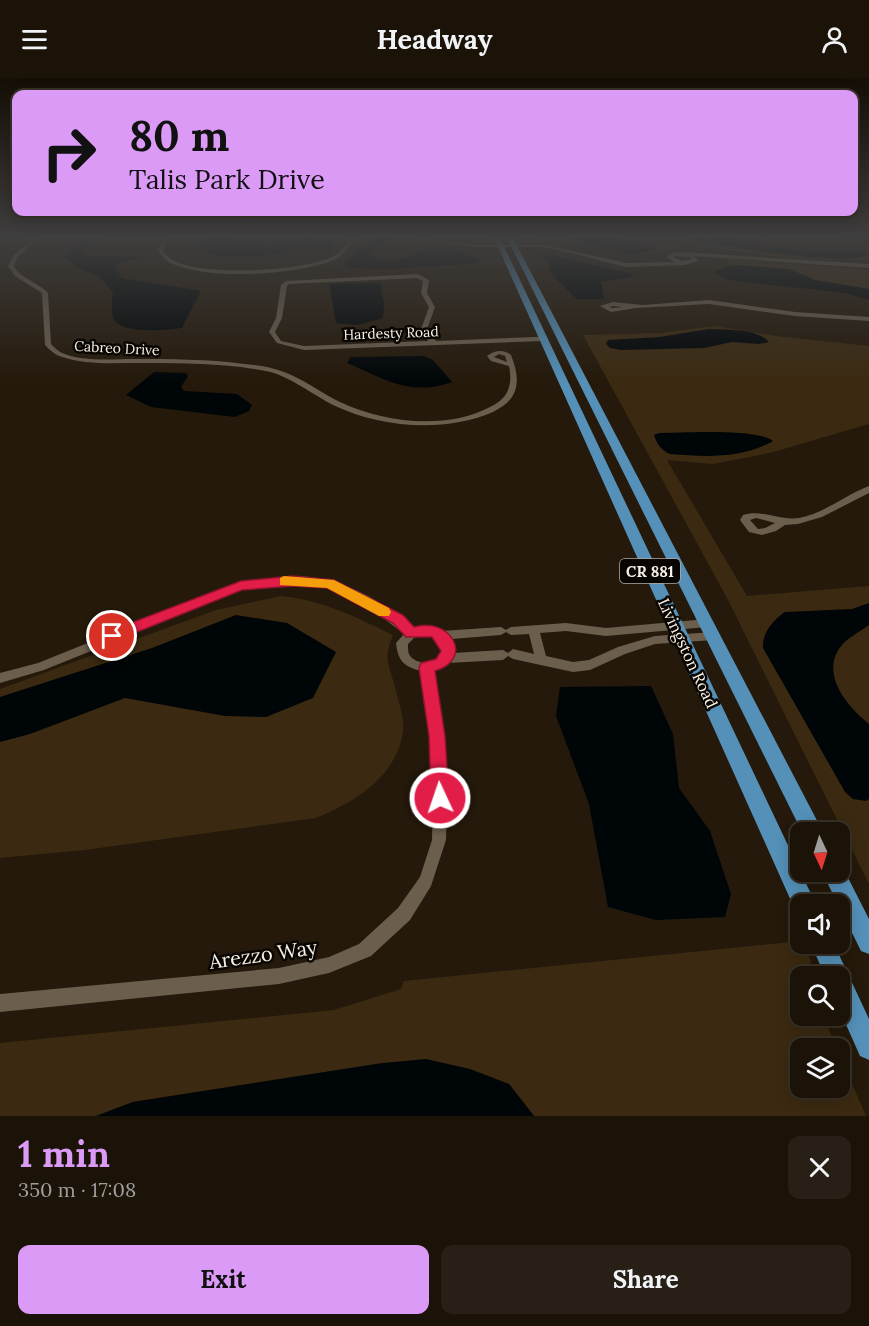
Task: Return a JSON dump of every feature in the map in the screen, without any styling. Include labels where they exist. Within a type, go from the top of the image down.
[{"type":"main road","name":"Livingston Road","points":[[523,286],[542,336],[799,894]]},
{"type":"main road","name":"Livingston Road","points":[[529,286],[808,822]]},
{"type":"main road","points":[[838,882],[865,935]]},
{"type":"main road","points":[[850,1006],[869,1047]]},
{"type":"street","name":"Cabreo Drive","points":[[39,286],[45,293],[47,340],[53,350],[66,357],[266,369],[359,412],[414,422],[447,422],[471,418],[492,410],[505,402],[516,386],[512,364]]},
{"type":"street","name":"Hardesty Road","points":[[284,286],[279,318],[272,332],[279,342],[304,348],[479,341],[542,336]]},
{"type":"street","name":"Hardesty Road","points":[[425,286],[424,293],[432,308],[432,314],[424,326],[430,340],[436,343]]},
{"type":"street","points":[[634,307],[709,302],[795,314],[869,319]]},
{"type":"street","points":[[783,522],[810,518],[869,489]]},
{"type":"street","points":[[0,678],[40,667],[241,586],[268,582],[329,583],[398,619],[411,633]]},
{"type":"street","points":[[442,635],[449,646],[446,658],[441,663],[427,668],[412,665],[402,655],[402,643],[411,633],[423,630],[442,635],[566,627],[606,632],[710,630]]},
{"type":"street","points":[[534,630],[541,660]]},
{"type":"street","points":[[446,658],[508,655],[573,667],[590,666],[634,645],[678,632]]},
{"type":"street","name":"Arezzo Way","points":[[0,1003],[279,976],[329,965],[365,950],[404,914],[426,881],[439,840],[440,798],[437,736],[427,668]]},
{"type":"shaded area","points":[[108,286],[173,286],[201,291],[182,328],[157,330],[128,328],[115,321],[112,311],[113,292]]},
{"type":"shaded area","points":[[329,286],[381,286],[384,304],[383,318],[358,325],[336,323]]},
{"type":"shaded area","points":[[564,286],[602,286],[604,299],[577,299]]},
{"type":"shaded area","points":[[786,286],[854,286],[869,289],[869,300],[845,293]]},
{"type":"shaded area","points":[[839,286],[869,286],[869,291]]},
{"type":"shaded area","points":[[715,326],[776,336],[869,346],[869,424],[770,453],[713,464],[667,460],[747,596],[869,586],[869,884],[850,846],[850,822],[838,822],[727,598],[583,335],[661,333]]},
{"type":"shaded area","points":[[709,329],[749,332],[764,337],[769,342],[759,344],[732,342],[704,348],[621,350],[610,348],[606,344],[608,340],[659,337]]},
{"type":"shaded area","points":[[424,356],[433,360],[452,382],[423,388],[410,387],[386,380],[347,363],[351,357]]},
{"type":"shaded area","points":[[154,372],[186,373],[188,376],[181,387],[184,391],[237,394],[252,405],[249,411],[235,417],[151,407],[126,395]]},
{"type":"shaded area","points":[[659,433],[751,434],[773,441],[736,454],[683,455],[670,454],[662,449],[654,435]]},
{"type":"shaded area","points":[[281,596],[325,605],[393,635],[388,657],[401,712],[403,732],[392,762],[372,786],[331,812],[316,818],[85,850],[0,858],[0,689],[216,610]]},
{"type":"shaded area","points":[[869,603],[869,625],[842,645],[833,666],[834,677],[844,698],[869,724],[869,799],[866,801],[853,799],[845,792],[763,648],[763,642],[769,627],[785,612],[852,609]]},
{"type":"shaded area","points":[[236,615],[287,623],[336,652],[313,698],[266,717],[225,716],[125,698],[30,734],[0,742],[0,697],[152,648]]},
{"type":"shaded area","points":[[651,686],[673,734],[679,788],[710,831],[731,894],[725,917],[656,920],[608,907],[589,804],[556,716],[560,687]]},
{"type":"shaded area","points":[[790,942],[790,954],[808,954],[811,961],[809,966],[790,966],[790,1026],[827,1026],[833,1038],[790,1038],[790,1098],[850,1098],[850,1079],[866,1116],[534,1116],[509,1084],[383,1063],[133,1102],[96,1116],[0,1116],[0,1043],[334,1010],[401,989],[404,981]]},
{"type":"shaded area","points":[[426,1059],[470,1069],[509,1084],[534,1116],[96,1116],[133,1102],[383,1063]]},
{"type":"slow traffic","points":[[284,581],[329,583],[384,612]]},
{"type":"route","points":[[112,636],[241,586],[293,581],[329,583],[398,619],[411,633],[423,630],[436,632],[447,640],[449,646],[449,652],[441,663],[427,668],[437,736],[440,798]]}]
